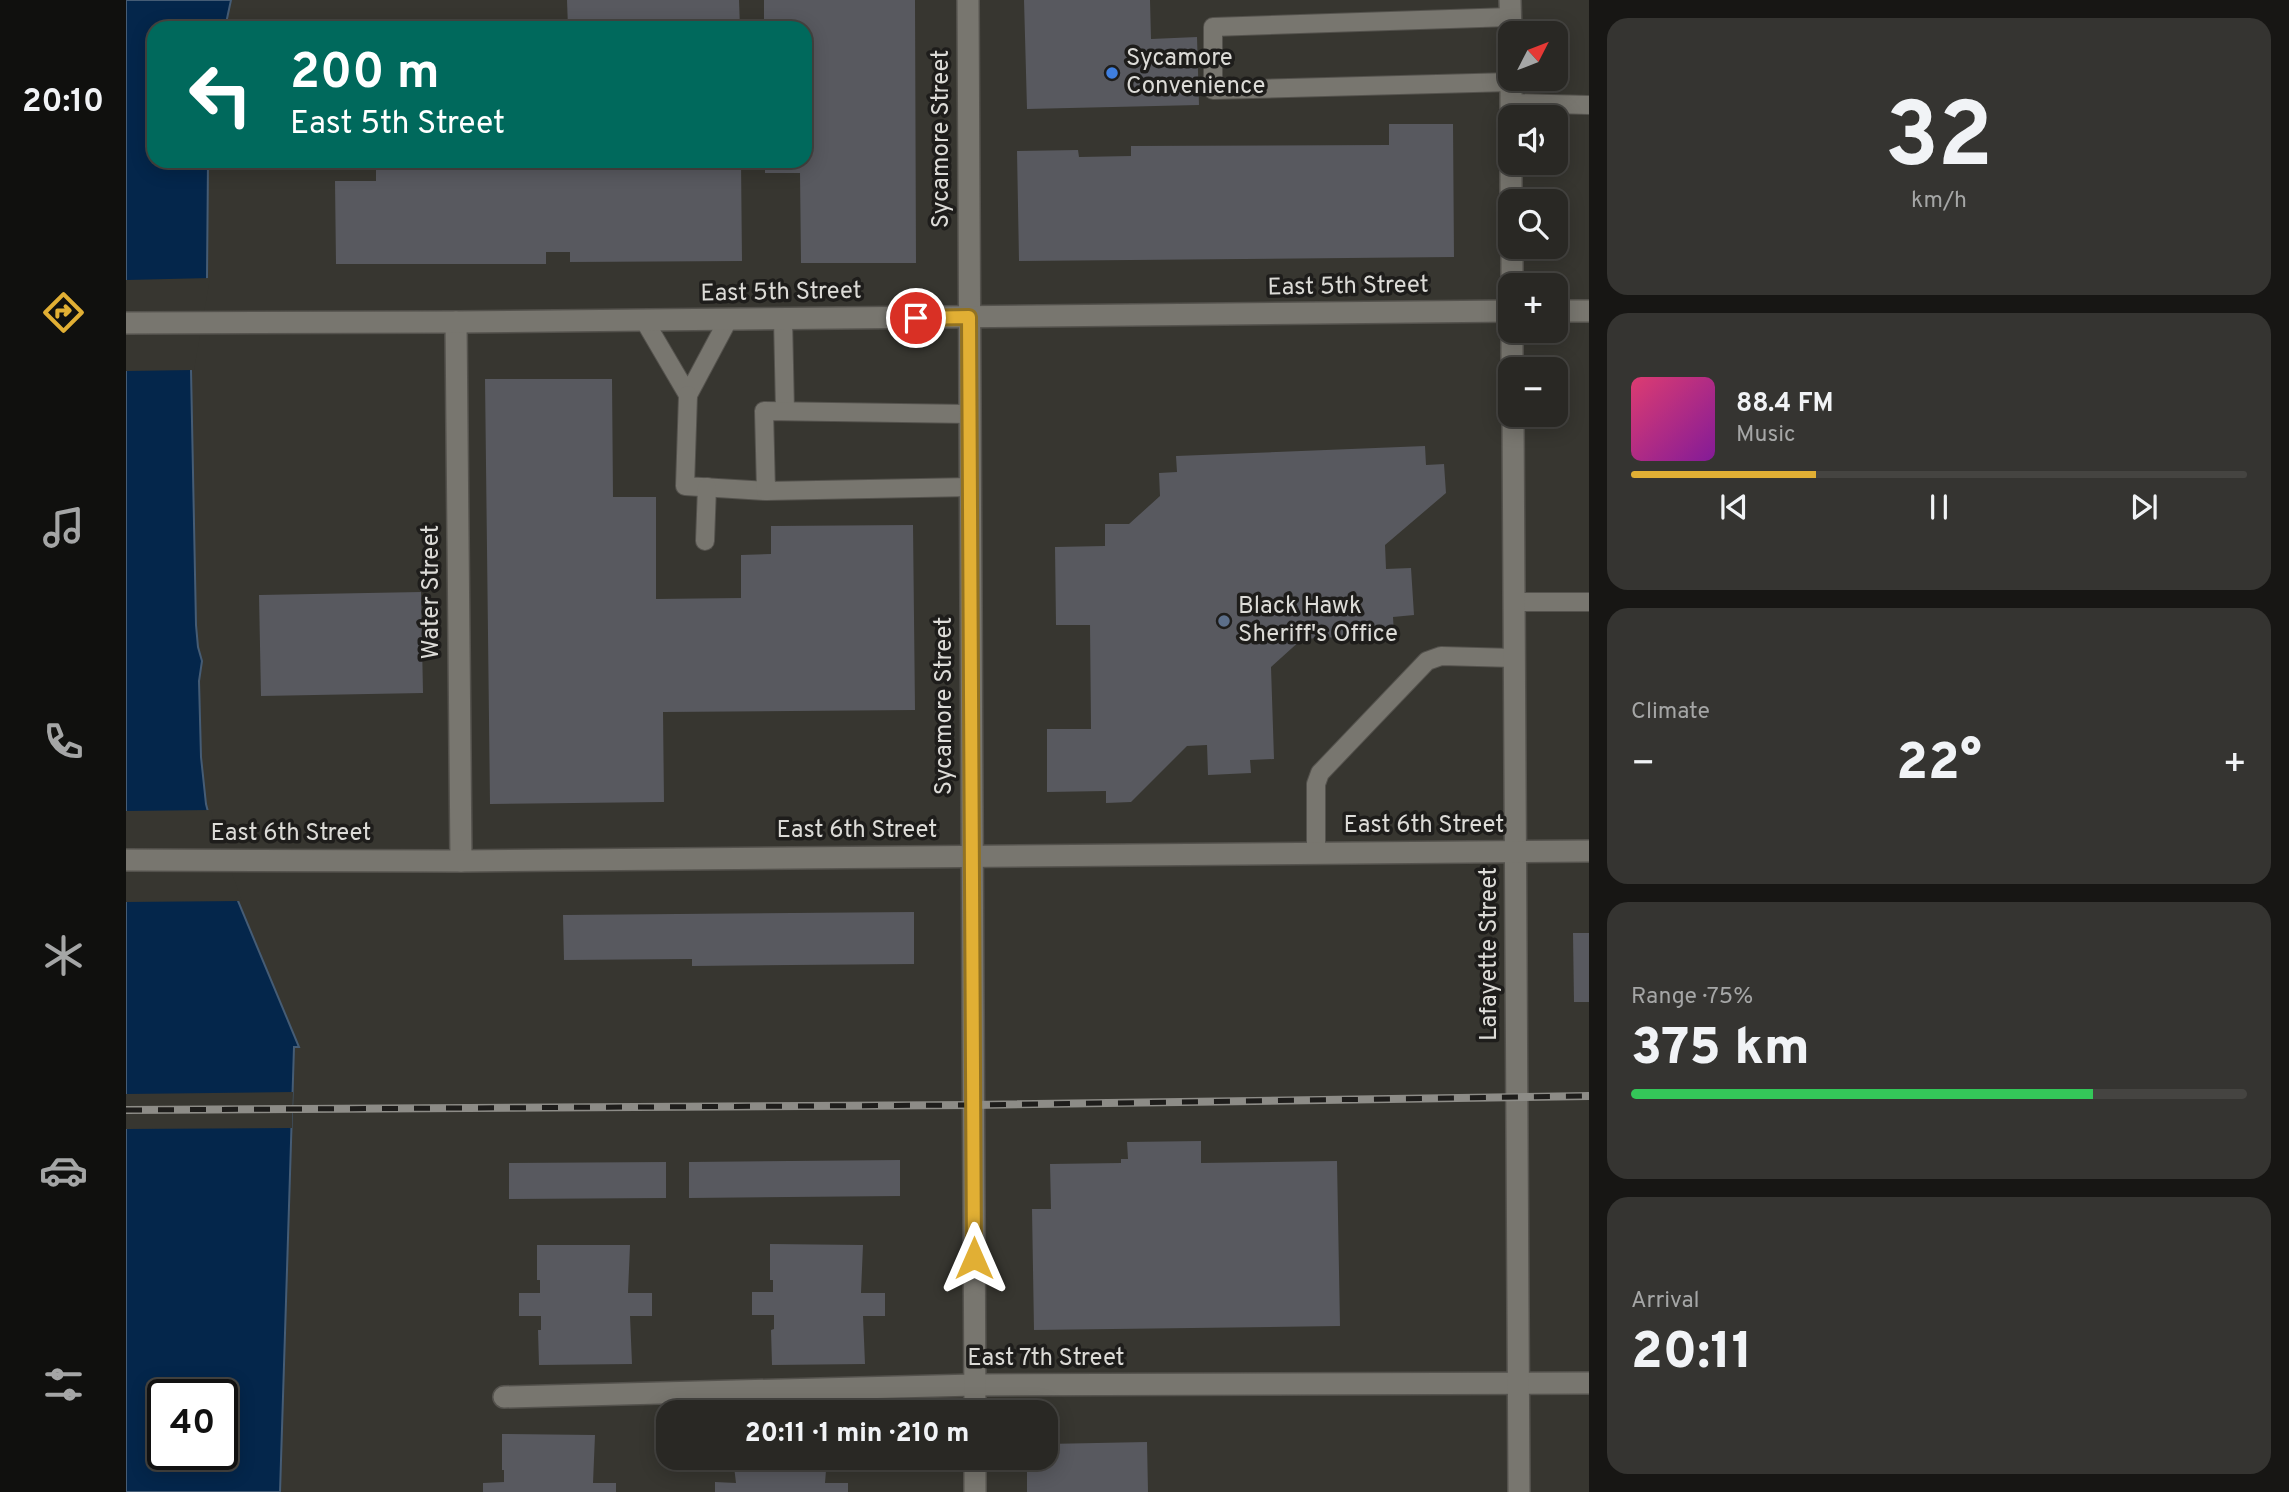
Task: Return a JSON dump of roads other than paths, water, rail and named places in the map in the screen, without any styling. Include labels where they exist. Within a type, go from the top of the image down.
[{"type":"street","name":"Sycamore Street","points":[[968,0],[975,1400]]},
{"type":"street","points":[[1568,311],[1589,311]]},
{"type":"street","name":"East 5th Street","points":[[126,323],[1498,312]]},
{"type":"street","name":"Water Street","points":[[456,322],[461,860]]},
{"type":"street","name":"Lafayette Street","points":[[1513,427],[1520,1492]]},
{"type":"street","name":"East 6th Street","points":[[126,860],[1589,851]]},
{"type":"street","name":"East 7th Street","points":[[503,1397],[974,1385],[1589,1382]]},
{"type":"street","points":[[975,1470],[975,1492]]},
{"type":"lane","points":[[1510,17],[1213,27],[1213,90],[1511,95],[1589,105]]},
{"type":"lane","points":[[783,319],[785,411]]},
{"type":"lane","points":[[644,320],[688,395]]},
{"type":"lane","points":[[728,320],[688,395],[685,486],[766,491],[971,487]]},
{"type":"lane","points":[[766,491],[764,411],[970,414]]},
{"type":"lane","points":[[705,541],[707,487]]},
{"type":"lane","points":[[1514,602],[1589,602]]},
{"type":"lane","points":[[1317,853],[1316,784],[1320,773],[1427,661],[1441,656],[1514,658]]},
{"type":"water","points":[[126,0],[231,0],[226,21],[147,21],[147,168],[208,168],[207,278],[191,370],[196,625],[202,661],[199,681],[201,757],[206,804],[213,831],[238,901],[299,1047],[294,1047],[280,1492],[126,1492]]},
{"type":"railway","points":[[126,1110],[973,1105],[1589,1096]]},
{"type":"place","name":"Sycamore Convenience","points":[[1112,73]]},
{"type":"place","name":"Black Hawk Sheriff's Office","points":[[1224,621]]}]
